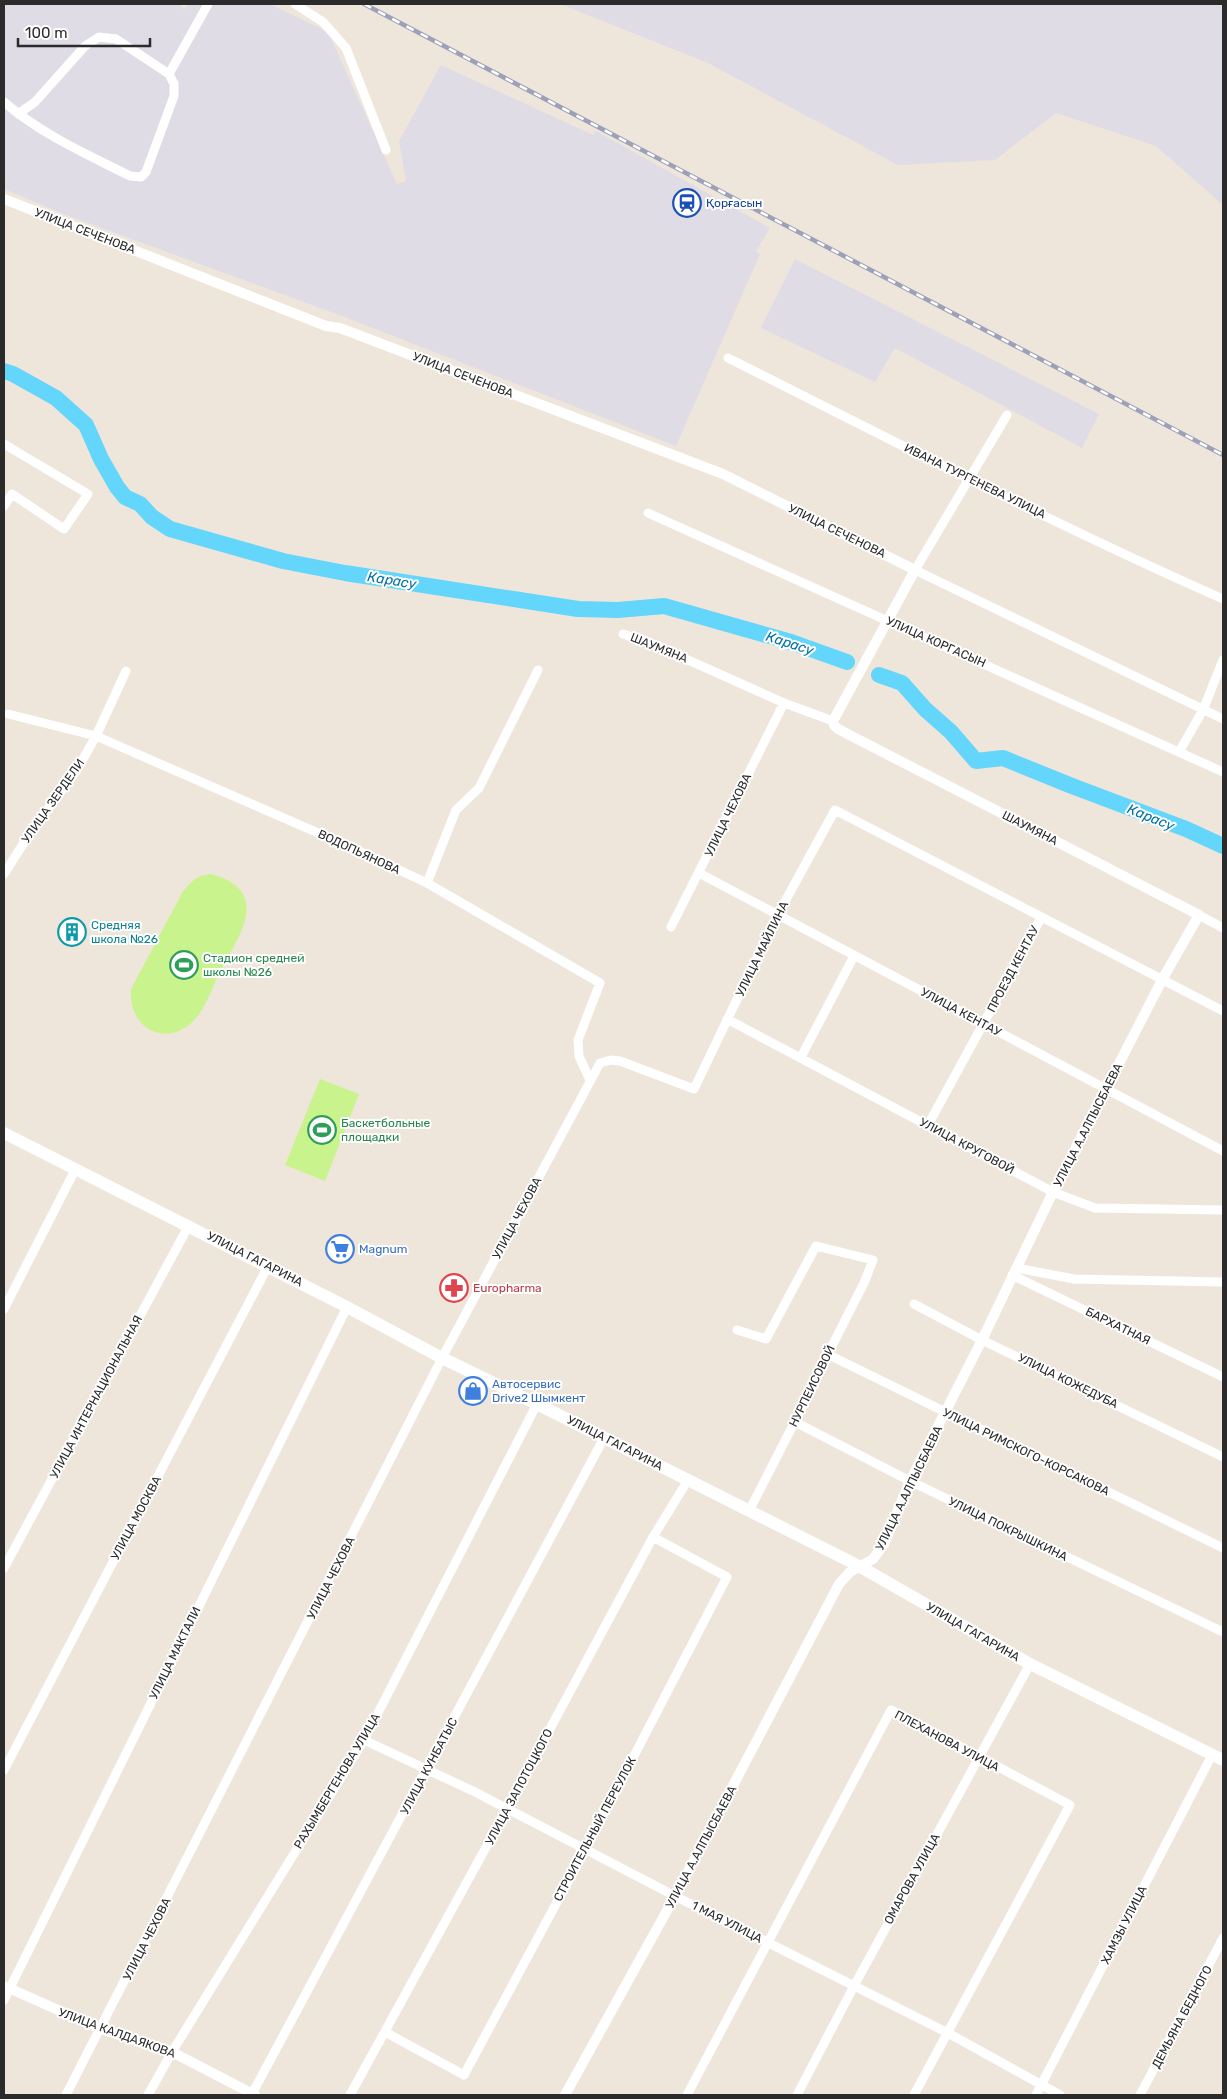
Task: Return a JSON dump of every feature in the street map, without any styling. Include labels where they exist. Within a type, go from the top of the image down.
[{"type":"main road","name":"УЛИЦА ГАГАРИНА","points":[[4,1133],[75,1170],[189,1225],[442,1358],[859,1566],[1030,1664],[1218,1757]]},
{"type":"street","points":[[169,74],[208,4]]},
{"type":"street","points":[[294,4],[323,22],[346,48],[386,150]]},
{"type":"street","points":[[4,102],[18,114],[47,135],[130,176],[140,178],[146,172],[174,96],[174,84],[169,74],[116,39],[99,37],[85,46],[35,102],[18,114]]},
{"type":"street","name":"УЛИЦА СЕЧЕНОВА","points":[[4,199],[326,326],[340,328],[723,474],[915,570],[1223,719]]},
{"type":"street","name":"ИВАНА ТУРГЕНЕВА УЛИЦА","points":[[728,358],[969,478],[1152,567],[1223,599]]},
{"type":"street","points":[[835,725],[887,620],[1007,415]]},
{"type":"street","points":[[4,444],[88,494],[64,529],[12,494],[4,506]]},
{"type":"street","name":"УЛИЦА КОРГАСЫН","points":[[648,513],[1223,772]]},
{"type":"street","name":"ШАУМЯНА","points":[[623,634],[648,642],[835,725],[1223,928]]},
{"type":"street","points":[[1179,752],[1203,710],[1223,660]]},
{"type":"street","points":[[427,883],[456,810],[479,788],[538,670]]},
{"type":"street","name":"УЛИЦА ЗЕРДЕЛИ","points":[[4,874],[32,830],[77,770],[96,736],[126,671]]},
{"type":"street","name":"УЛИЦА ЧЕХОВА","points":[[671,927],[784,703]]},
{"type":"street","name":"ВОДОПЬЯНОВА","points":[[8,714],[96,736],[348,846],[427,883],[600,983],[578,1040],[578,1056],[590,1080]]},
{"type":"street","name":"УЛИЦА МАЙЛИНА","points":[[600,1063],[611,1060],[620,1061],[694,1089],[778,916],[835,810],[1041,918]]},
{"type":"street","name":"УЛИЦА КЕНТАУ","points":[[699,873],[1106,1090],[1223,1150]]},
{"type":"street","name":"УЛИЦА А.АЛПЫСБАЕВА","points":[[566,2095],[675,1896],[839,1584],[850,1572],[873,1559],[884,1544],[910,1481],[982,1340],[1053,1192],[1162,980],[1199,915]]},
{"type":"street","points":[[1041,918],[1223,1011]]},
{"type":"street","name":"ПРОЕЗД КЕНТАУ","points":[[928,1125],[1041,918]]},
{"type":"street","points":[[801,1058],[854,956]]},
{"type":"street","name":"УЛИЦА КРУГОВОЙ","points":[[728,1019],[1053,1192],[1095,1208],[1223,1210]]},
{"type":"street","name":"УЛИЦА ЧЕХОВА","points":[[66,2095],[442,1358],[600,1063]]},
{"type":"street","points":[[4,1309],[75,1170]]},
{"type":"street","name":"УЛИЦА ИНТЕРНАЦИОНАЛЬНАЯ","points":[[4,1565],[189,1225]]},
{"type":"street","name":"НУРПЕИСОВОЙ","points":[[737,1330],[766,1339],[816,1246],[873,1260],[864,1283],[832,1346],[830,1355],[748,1511]]},
{"type":"street","name":"УЛИЦА МОСКВА","points":[[4,1770],[268,1266]]},
{"type":"street","points":[[1014,1271],[1074,1279],[1223,1282]]},
{"type":"street","name":"БАРХАТНАЯ","points":[[1014,1271],[1223,1377]]},
{"type":"street","name":"УЛИЦА КОЖЕДУБА","points":[[914,1304],[982,1340],[1223,1457]]},
{"type":"street","name":"УЛИЦА МАКТАЛИ","points":[[4,2000],[6,1988],[347,1307]]},
{"type":"street","name":"УЛИЦА РИМСКОГО-КОРСАКОВА","points":[[830,1355],[1223,1548]]},
{"type":"street","name":"РАХЫМБЕРГЕНОВА УЛИЦА","points":[[148,2095],[172,2052],[364,1740],[537,1404]]},
{"type":"street","name":"УЛИЦА ПОКРЫШКИНА","points":[[795,1422],[910,1481],[1223,1632]]},
{"type":"street","name":"УЛИЦА КУНБАТЫС","points":[[250,2094],[427,1770],[604,1438]]},
{"type":"street","name":"УЛИЦА ЗАПОТОЦКОГО","points":[[350,2095],[653,1537],[688,1480]]},
{"type":"street","name":"СТРОИТЕЛЬНЫЙ ПЕРЕУЛОК","points":[[385,2032],[464,2075],[585,1850],[727,1578],[653,1537]]},
{"type":"street","name":"ОМАРОВА УЛИЦА","points":[[796,2095],[1030,1664]]},
{"type":"street","name":"ПЛЕХАНОВА УЛИЦА","points":[[687,2095],[891,1710],[1070,1805],[914,2095]]},
{"type":"street","name":"1 МАЯ УЛИЦА","points":[[364,1740],[507,1809],[948,2034],[1060,2095]]},
{"type":"street","name":"ХАМЗЫ УЛИЦА","points":[[1036,2095],[1218,1757]]},
{"type":"street","name":"ДЕМЬЯНА БЕДНОГО","points":[[1140,2095],[1223,1938]]},
{"type":"street","name":"УЛИЦА КАЛДАЯКОВА","points":[[6,1988],[101,2029],[172,2052],[250,2094]]},
{"type":"shaded area","points":[[4,4],[179,4],[184,9],[189,4],[270,4],[328,32],[397,184],[406,181],[399,141],[441,65],[593,135],[596,131],[770,228],[756,251],[760,254],[676,446],[342,316],[66,215],[4,189]]},
{"type":"shaded area","points":[[560,4],[1223,4],[1223,205],[1156,146],[1056,113],[995,160],[898,165],[708,63]]},
{"type":"shaded area","points":[[795,259],[1099,414],[1082,448],[895,348],[875,382],[761,328]]},
{"type":"green space","name":"Стадион средней школы №26","points":[[211,874],[230,882],[242,892],[246,903],[246,916],[241,931],[207,1001],[195,1019],[179,1031],[168,1034],[158,1033],[148,1029],[135,1013],[131,1002],[131,989],[182,893],[194,880]]},
{"type":"green space","name":"Баскетбольные площадки","points":[[320,1079],[359,1094],[325,1181],[285,1165]]},
{"type":"waterway","name":"Карасу","points":[[4,371],[56,398],[86,425],[101,459],[125,497],[140,504],[152,517],[170,529],[283,561],[345,573],[578,609],[618,610],[664,606],[791,642],[847,662]]},
{"type":"waterway","name":"Карасу","points":[[879,675],[902,683],[925,709],[951,732],[976,761],[1003,758],[1186,829],[1223,846]]},
{"type":"railway","points":[[364,4],[1223,455]]},
{"type":"place","name":"Қорғасын","points":[[687,203]]},
{"type":"place","name":"Средняя школа №26","points":[[72,932]]},
{"type":"place","name":"Стадион средней школы №26","points":[[184,965]]},
{"type":"place","name":"Баскетбольные площадки","points":[[322,1130]]},
{"type":"place","name":"Magnum","points":[[340,1249]]},
{"type":"place","name":"Europharma","points":[[454,1288]]},
{"type":"place","name":"Автосервис Drive2 Шымкент","points":[[473,1391]]}]
